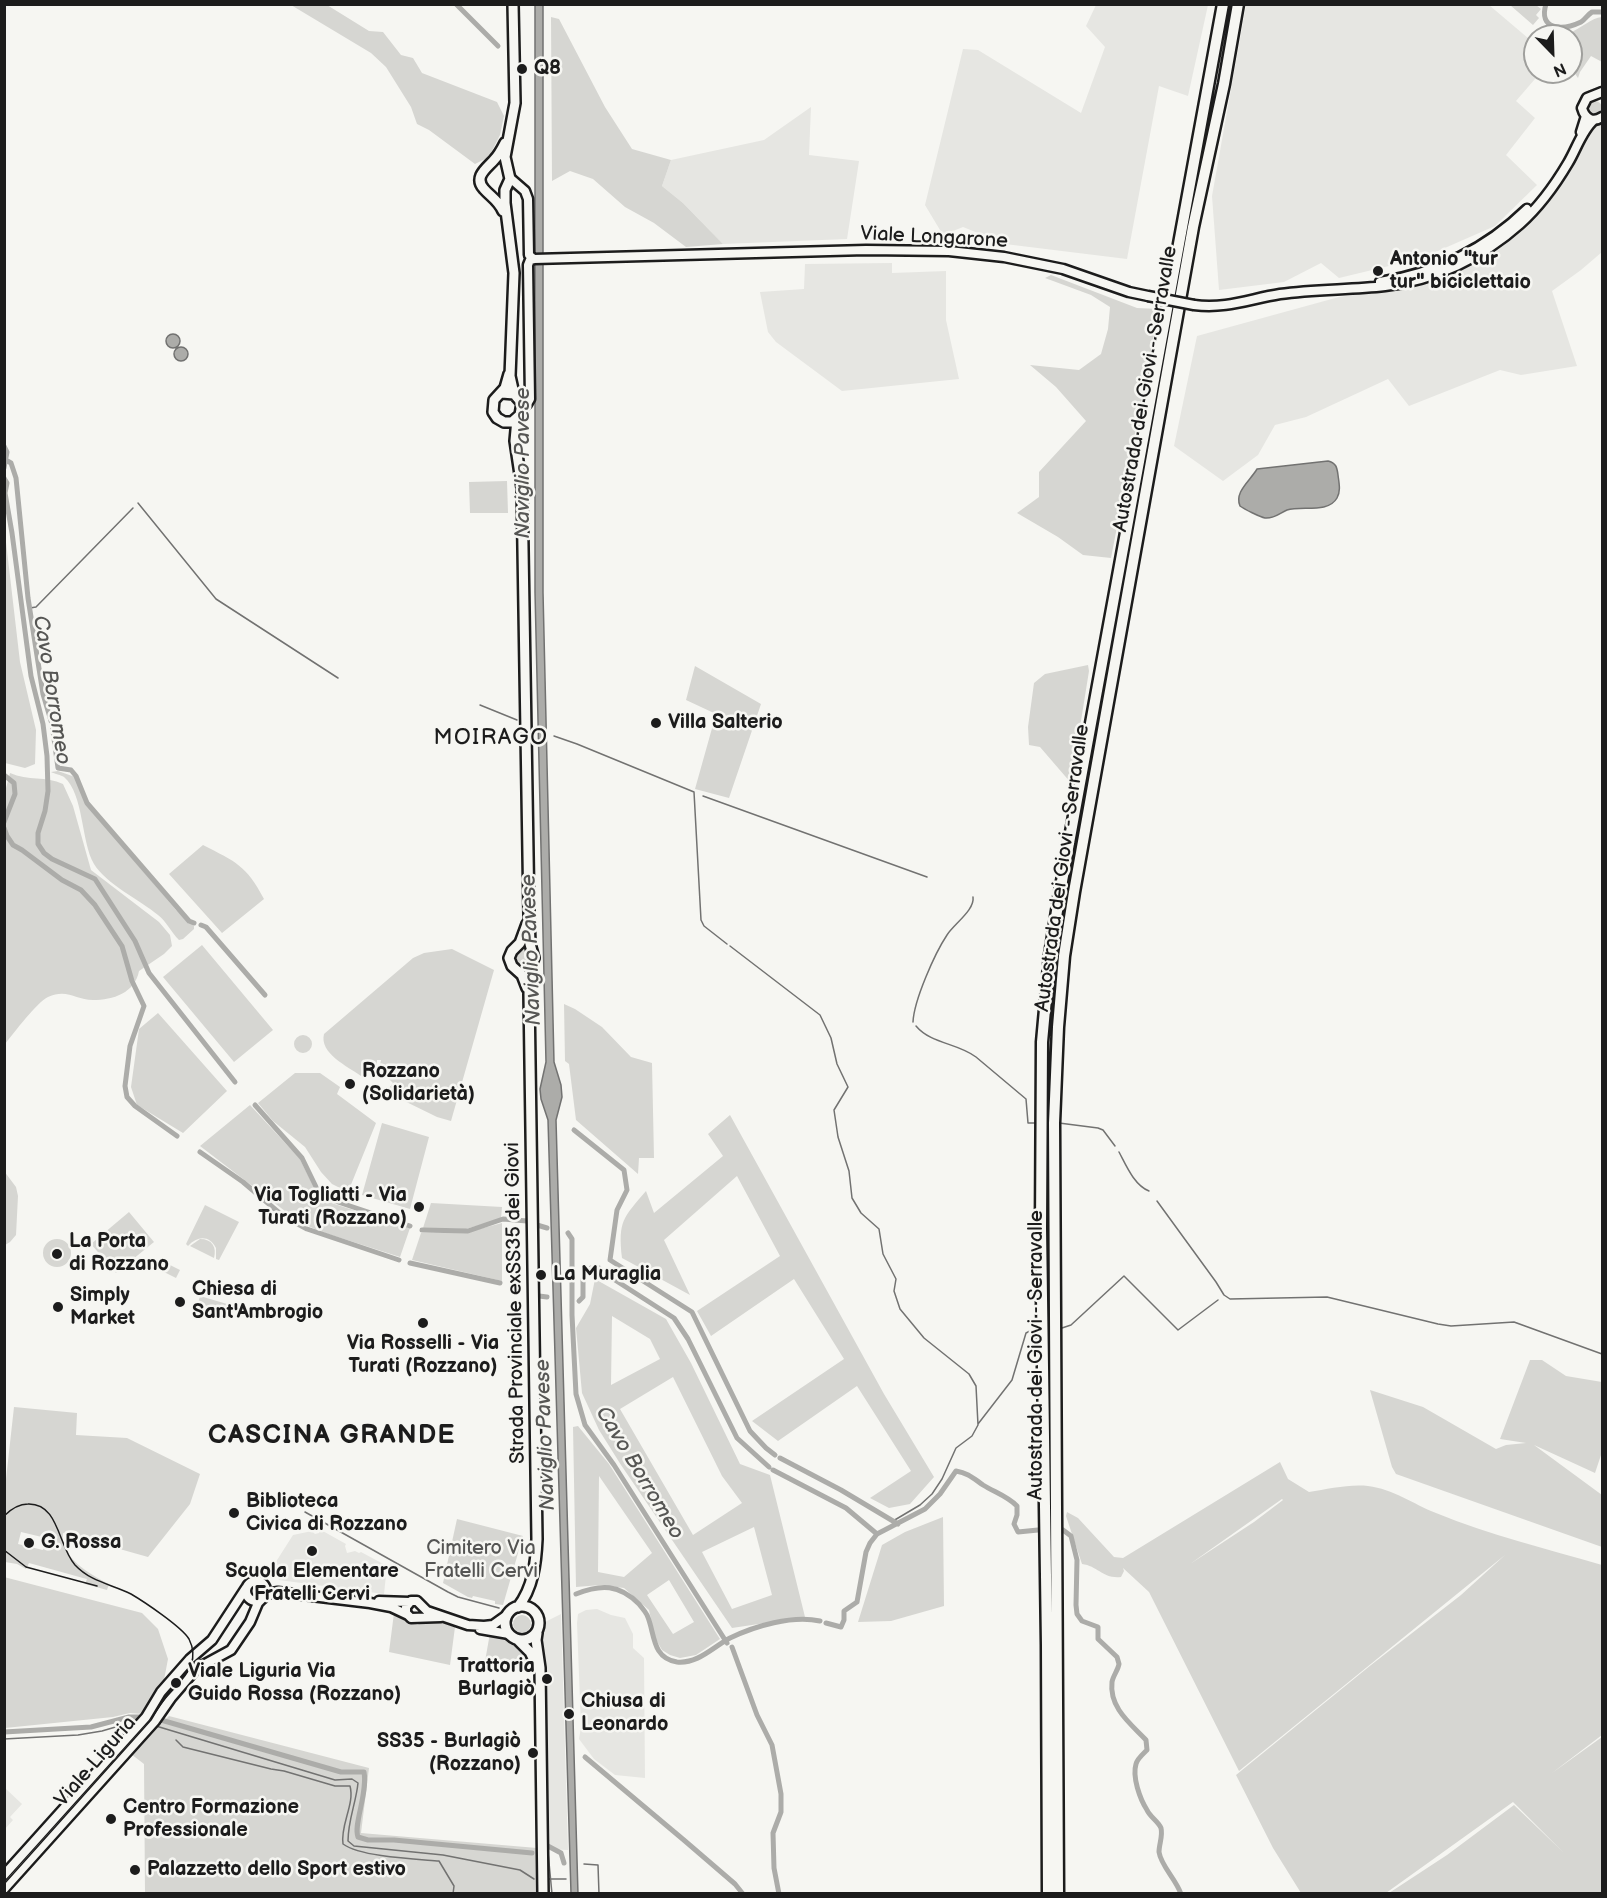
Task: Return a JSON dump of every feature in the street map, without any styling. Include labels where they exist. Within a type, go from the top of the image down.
[{"type":"highway","name":"Autostrada dei Giovi - Serravalle","points":[[1048,1893],[1047,1610],[1041,1205],[1042,1042],[1049,966],[1060,892],[1223,4]]},
{"type":"highway","name":"Autostrada dei Giovi - Serravalle","points":[[1058,1893],[1054,1123],[1064,956],[1108,695],[1193,227],[1224,84],[1238,4]]},
{"type":"main road","points":[[513,4],[515,103],[505,160],[508,179],[505,203],[514,273],[510,376],[514,393],[520,399],[522,408]]},
{"type":"main road","name":"Viale Longarone","points":[[534,259],[841,251],[949,251],[1004,257],[1063,268],[1129,292],[1148,296],[1212,308],[1230,306],[1279,294],[1406,277],[1447,263],[1473,250],[1496,236],[1531,205],[1564,161],[1583,128],[1594,118],[1582,108],[1584,102],[1590,96],[1600,95]]},
{"type":"main road","points":[[507,223],[498,202],[483,188],[480,181],[481,173],[498,156],[509,136]]},
{"type":"main road","points":[[485,168],[497,164],[503,167],[508,179],[523,189],[528,196],[529,255],[534,259],[530,260],[528,265],[530,399],[522,408],[517,419],[514,441],[522,488],[529,915],[533,960],[530,967],[518,970]]},
{"type":"main road","points":[[488,192],[499,193],[508,179]]},
{"type":"main road","points":[[510,363],[505,388],[494,400],[492,408],[497,418],[504,422],[517,419]]},
{"type":"main road","points":[[502,393],[514,393]]},
{"type":"main road","points":[[504,422],[514,441]]},
{"type":"main road","points":[[529,915],[518,947],[512,951],[509,958],[512,966],[523,977],[529,994]]},
{"type":"main road","points":[[518,947],[531,950]]},
{"type":"main road","name":"Strada Provinciale exSS35 dei Giovi","points":[[518,1607],[530,1583],[536,1560],[537,1539],[530,967]]},
{"type":"main road","points":[[307,1594],[254,1580],[246,1588],[249,1598],[255,1601],[275,1592],[307,1594],[391,1607],[411,1618],[441,1617]]},
{"type":"main road","points":[[264,1583],[267,1588],[264,1597]]},
{"type":"main road","points":[[530,1583],[533,1610],[539,1622],[537,1633],[543,1893]]},
{"type":"main road","name":"Viale Liguria","points":[[4,1875],[146,1717],[161,1692],[212,1640],[246,1588]]},
{"type":"main road","name":"Viale Liguria","points":[[4,1889],[155,1721],[196,1669],[231,1650],[248,1626],[258,1603],[264,1597]]},
{"type":"main road","points":[[370,1603],[417,1601],[423,1608],[441,1617],[476,1629],[509,1634],[530,1652],[536,1662],[539,1675]]},
{"type":"main road","points":[[408,1615],[405,1609],[409,1602]]},
{"type":"main road","points":[[468,1625],[493,1624],[518,1607],[533,1610]]},
{"type":"main road","points":[[419,1617],[423,1608]]},
{"type":"main road","points":[[507,1615],[505,1624],[509,1634]]},
{"type":"main road","points":[[518,1640],[527,1640],[537,1633]]},
{"type":"shaded area","points":[[535,5],[543,5],[543,592],[554,1062],[562,1097],[556,1120],[578,1894],[571,1893],[548,1120],[540,1089],[546,1062],[535,592]]},
{"type":"shaded area","points":[[1096,5],[1208,5],[1188,96],[1159,86],[1127,259],[1005,244],[963,227],[943,235],[925,205],[963,49],[978,50],[1081,113],[1105,47],[1086,26]]},
{"type":"shaded area","points":[[1246,5],[1489,5],[1523,34],[1523,84],[1531,84],[1516,101],[1535,118],[1506,155],[1537,185],[1495,226],[1422,258],[1339,278],[1321,263],[1284,282],[1219,290],[1212,196]]},
{"type":"shaded area","points":[[811,107],[809,155],[859,161],[847,239],[723,244],[683,203],[662,186],[671,160],[764,140]]},
{"type":"shaded area","points":[[1602,122],[1602,252],[1552,291],[1577,366],[1521,375],[1500,370],[1409,406],[1388,379],[1306,417],[1275,425],[1258,455],[1223,481],[1174,446],[1197,336],[1339,297],[1393,289],[1445,274],[1545,200],[1576,160],[1594,124]]},
{"type":"shaded area","points":[[892,263],[892,273],[946,271],[946,320],[959,379],[842,391],[776,342],[768,332],[760,292],[804,289],[805,264]]},
{"type":"shaded area","points":[[173,334],[178,336],[180,341],[178,346],[173,348],[168,346],[166,341],[168,336]]},
{"type":"shaded area","points":[[181,347],[186,349],[188,354],[186,359],[181,361],[176,359],[174,354],[176,349]]},
{"type":"shaded area","points":[[1328,461],[1337,468],[1339,481],[1338,495],[1333,503],[1321,508],[1287,510],[1268,518],[1240,506],[1241,491],[1257,469]]},
{"type":"shaded area","points":[[321,1530],[346,1544],[347,1553],[361,1552],[387,1566],[384,1594],[279,1580],[272,1568],[293,1535],[312,1531],[315,1534]]},
{"type":"shaded area","points":[[597,1609],[625,1618],[633,1634],[633,1648],[644,1658],[645,1778],[615,1775],[594,1759],[579,1739],[581,1727],[578,1614],[586,1610]]},
{"type":"shaded area","points":[[561,1614],[568,1850],[545,1849],[538,1635],[541,1624]]},
{"type":"shaded area","points":[[5,1788],[22,1804],[10,1817],[13,1820],[5,1829]]},
{"type":"green space","points":[[291,5],[327,5],[369,31],[383,32],[401,55],[413,58],[422,73],[497,102],[504,116],[500,135],[489,157],[475,164],[429,130],[417,124],[411,107],[386,67],[371,53]]},
{"type":"green space","points":[[1510,5],[1536,5],[1541,9],[1536,15],[1539,18],[1532,24]]},
{"type":"green space","points":[[551,17],[559,19],[605,107],[632,149],[671,160],[662,186],[683,203],[723,244],[686,247],[654,223],[625,207],[593,179],[570,171],[552,181]]},
{"type":"green space","points":[[1602,17],[1602,62],[1591,56],[1583,68],[1583,25]]},
{"type":"green space","points":[[1595,101],[1600,103],[1602,108],[1600,113],[1595,115],[1590,113],[1588,108],[1590,103]]},
{"type":"green space","points":[[1051,275],[1137,308],[1159,309],[1111,558],[1083,555],[1017,513],[1039,497],[1039,472],[1086,421],[1056,387],[1030,365],[1079,370],[1101,354],[1108,329],[1110,307],[1091,295],[1045,278]]},
{"type":"green space","points":[[507,481],[508,513],[470,513],[469,482]]},
{"type":"green space","points":[[4,525],[20,662],[36,730],[35,764],[25,768],[5,763]]},
{"type":"green space","points":[[1088,665],[1089,671],[1071,783],[1040,747],[1029,745],[1028,727],[1034,683],[1045,674]]},
{"type":"green space","points":[[695,666],[761,704],[729,798],[695,789],[716,714],[686,700]]},
{"type":"green space","points":[[58,771],[75,777],[86,803],[176,910],[194,926],[194,929],[183,939],[179,940],[151,909],[115,885],[99,871],[90,855],[75,795],[64,777],[51,772]]},
{"type":"green space","points":[[10,773],[63,784],[73,806],[91,870],[159,922],[170,935],[172,946],[139,971],[137,979],[128,990],[115,997],[87,1000],[61,994],[48,997],[32,1011],[5,1044],[4,788],[6,788]]},
{"type":"green space","points":[[203,845],[245,871],[264,899],[222,933],[169,874]]},
{"type":"green space","points":[[202,945],[273,1030],[234,1062],[163,977]]},
{"type":"green space","points":[[452,949],[494,970],[451,1121],[437,1117],[386,1092],[393,1083],[379,1069],[381,1060],[377,1060],[377,1065],[370,1073],[367,1071],[361,1076],[330,1053],[324,1041],[324,1034],[413,958],[424,953]]},
{"type":"green space","points":[[519,950],[525,950],[530,958],[528,964],[519,966],[514,961],[514,955]]},
{"type":"green space","points":[[564,1004],[602,1027],[631,1057],[652,1063],[654,1158],[639,1158],[638,1174],[576,1120],[569,1064],[565,1061]]},
{"type":"green space","points":[[158,1013],[227,1091],[183,1133],[137,1105],[131,1087],[139,1029]]},
{"type":"green space","points":[[299,1035],[307,1035],[312,1040],[310,1051],[299,1053],[294,1048],[294,1040]]},
{"type":"green space","points":[[295,1073],[320,1073],[340,1087],[337,1094],[376,1123],[348,1192],[332,1184],[321,1172],[305,1147],[273,1121],[258,1103]]},
{"type":"green space","points":[[250,1105],[300,1159],[316,1192],[325,1201],[410,1228],[400,1257],[319,1231],[298,1221],[200,1146]]},
{"type":"green space","points":[[730,1115],[884,1394],[934,1477],[910,1504],[889,1508],[870,1498],[911,1471],[857,1386],[778,1441],[752,1421],[844,1359],[794,1279],[711,1336],[697,1311],[780,1256],[737,1176],[664,1240],[690,1295],[622,1258],[621,1236],[627,1214],[646,1191],[654,1213],[723,1156],[708,1134]]},
{"type":"green space","points":[[382,1123],[429,1137],[410,1209],[362,1195]]},
{"type":"green space","points":[[4,1171],[16,1187],[18,1196],[16,1235],[5,1245]]},
{"type":"green space","points":[[431,1203],[502,1207],[501,1219],[466,1229],[423,1228]]},
{"type":"green space","points":[[205,1205],[239,1222],[219,1260],[216,1259],[216,1248],[207,1239],[196,1240],[188,1246],[186,1244]]},
{"type":"green space","points":[[129,1212],[154,1242],[116,1273],[91,1244]]},
{"type":"green space","points":[[502,1223],[502,1281],[412,1260],[421,1233],[468,1232]]},
{"type":"green space","points":[[57,1239],[67,1243],[71,1253],[67,1263],[57,1267],[47,1263],[43,1253],[47,1243]]},
{"type":"green space","points":[[200,1239],[208,1240],[213,1244],[214,1258],[190,1246]]},
{"type":"green space","points":[[164,1262],[180,1270],[176,1278],[160,1270]]},
{"type":"green space","points":[[595,1279],[666,1319],[691,1363],[740,1464],[770,1475],[805,1617],[732,1628],[621,1465],[599,1430],[582,1393],[576,1328],[590,1304]],"holes":[[[612,1316],[650,1339],[660,1359],[611,1385]],[[673,1377],[722,1476],[742,1503],[693,1535],[620,1409]],[[754,1527],[772,1595],[732,1609],[702,1552]]]},
{"type":"green space","points":[[200,1296],[227,1304],[223,1318],[196,1310]]},
{"type":"green space","points":[[1530,1360],[1542,1360],[1566,1376],[1602,1382],[1602,1452],[1595,1473],[1534,1445],[1602,1495],[1602,1547],[1396,1474],[1392,1467],[1370,1390],[1423,1407],[1496,1449],[1506,1445],[1526,1443],[1500,1439]]},
{"type":"green space","points":[[14,1407],[77,1413],[76,1435],[127,1438],[200,1474],[190,1504],[148,1557],[63,1533],[63,1542],[71,1557],[85,1570],[109,1584],[107,1590],[85,1584],[87,1579],[29,1563],[26,1569],[17,1564],[5,1562],[5,1488]],"holes":[[[21,1532],[46,1538],[43,1550],[18,1544]]]},
{"type":"green space","points":[[578,1426],[609,1464],[720,1639],[696,1655],[680,1658],[662,1650],[655,1638],[649,1610],[624,1588],[601,1585],[576,1587],[573,1427]],"holes":[[[599,1476],[652,1553],[624,1577],[598,1572]],[[669,1580],[694,1622],[673,1634],[647,1595]]]},
{"type":"green space","points":[[1280,1462],[1288,1479],[1309,1492],[1353,1486],[1377,1488],[1477,1528],[1602,1565],[1602,1735],[1552,1773],[1602,1737],[1602,1893],[1389,1893],[1447,1855],[1514,1805],[1563,1852],[1513,1802],[1386,1893],[1301,1893],[1273,1848],[1236,1775],[1461,1595],[1505,1555],[1239,1771],[1149,1592],[1123,1568],[1121,1577],[1115,1577],[1082,1564],[1066,1516],[1067,1512],[1078,1518],[1114,1557],[1123,1558]],"holes":[[[1283,1500],[1254,1522],[1190,1564]]]},
{"type":"green space","points":[[943,1517],[944,1606],[891,1621],[858,1622],[882,1545],[905,1532]]},
{"type":"green space","name":"Cimitero Via Fratelli Cervi","points":[[457,1519],[523,1536],[503,1605],[495,1604],[495,1601],[468,1597],[443,1583]]},
{"type":"green space","points":[[4,1577],[142,1613],[158,1629],[168,1659],[163,1685],[143,1714],[130,1713],[113,1717],[5,1728]]},
{"type":"green space","points":[[253,1584],[259,1584],[263,1591],[259,1598],[253,1598],[249,1594],[249,1588]]},
{"type":"green space","points":[[394,1613],[408,1623],[418,1625],[420,1622],[434,1620],[455,1627],[450,1665],[389,1652]]},
{"type":"green space","points":[[518,1615],[526,1615],[531,1620],[529,1631],[518,1633],[513,1628],[513,1620]]},
{"type":"green space","points":[[490,1633],[515,1643],[530,1654],[528,1669],[484,1667]]},
{"type":"green space","points":[[169,1716],[369,1768],[361,1833],[537,1848],[538,1893],[145,1893],[144,1764],[131,1754]]},
{"type":"waterway","points":[[456,4],[498,46]]},
{"type":"waterway","points":[[1546,4],[1545,19],[1553,26],[1559,27],[1581,22],[1592,12],[1602,12]]},
{"type":"waterway","name":"Cavo Borromeo","points":[[4,446],[7,452],[4,468]]},
{"type":"waterway","points":[[4,459],[11,463],[16,478],[28,598],[43,694],[52,724],[58,768],[71,770],[76,776],[87,803],[189,921],[194,923]]},
{"type":"waterway","name":"Cavo Borromeo","points":[[4,478],[7,483],[5,493],[31,676],[43,724],[47,756],[48,791],[38,833],[38,844],[52,859],[95,879],[135,941],[149,973],[235,1082]]},
{"type":"waterway","points":[[138,503],[216,599],[338,678]]},
{"type":"waterway","points":[[30,608],[36,607],[133,508]]},
{"type":"waterway","points":[[480,705],[517,720]]},
{"type":"waterway","points":[[554,736],[694,792],[701,920],[704,926],[727,944]]},
{"type":"waterway","points":[[4,775],[14,783],[15,794],[4,822]]},
{"type":"waterway","points":[[703,796],[927,877]]},
{"type":"waterway","points":[[4,828],[13,845],[62,880],[81,890],[95,905],[122,946],[132,981],[144,1006],[130,1046],[125,1086],[127,1097],[135,1106],[177,1136]]},
{"type":"waterway","points":[[913,1022],[921,990],[937,953],[947,935],[971,907],[973,897]]},
{"type":"waterway","points":[[201,925],[206,927],[265,995]]},
{"type":"waterway","points":[[730,946],[820,1015],[831,1038],[837,1064],[848,1087],[834,1110],[838,1137],[849,1171],[852,1198],[861,1213],[879,1229],[883,1254],[896,1279],[894,1291],[900,1309],[924,1338],[969,1374],[976,1386],[978,1425],[972,1436],[956,1448],[942,1479],[932,1494],[920,1505],[893,1521]]},
{"type":"waterway","points":[[916,1026],[929,1036],[976,1057],[1026,1099],[1028,1123],[1035,1123]]},
{"type":"waterway","name":"Cavo Borromeo","points":[[255,1105],[302,1158],[318,1191],[332,1200],[410,1226]]},
{"type":"waterway","points":[[1059,1123],[1103,1130],[1115,1146]]},
{"type":"waterway","points":[[574,1130],[624,1170],[627,1190],[617,1210],[610,1260],[692,1312],[750,1431],[775,1455]]},
{"type":"waterway","points":[[200,1152],[243,1182],[283,1216],[307,1229],[399,1260]]},
{"type":"waterway","points":[[1119,1152],[1135,1179],[1149,1191]]},
{"type":"waterway","points":[[1157,1201],[1224,1295],[1230,1299],[1327,1297],[1451,1326],[1514,1322],[1602,1354]]},
{"type":"waterway","name":"Cavo Borromeo","points":[[422,1230],[468,1231],[503,1219],[527,1221]]},
{"type":"waterway","name":"Cavo Borromeo","points":[[537,1225],[547,1228]]},
{"type":"waterway","name":"Cavo Borromeo","points":[[568,1233],[572,1239],[572,1315],[576,1394],[585,1425],[614,1465],[727,1643]]},
{"type":"waterway","points":[[410,1263],[500,1283]]},
{"type":"waterway","points":[[579,1301],[583,1297],[583,1279],[591,1268],[599,1268],[674,1318],[688,1339],[737,1438],[769,1467]]},
{"type":"waterway","points":[[1062,1328],[1071,1325],[1124,1276],[1178,1330],[1218,1300]]},
{"type":"waterway","points":[[539,1296],[547,1297]]},
{"type":"waterway","points":[[978,1424],[1012,1380],[1026,1333],[1036,1328]]},
{"type":"waterway","points":[[780,1458],[841,1490],[898,1524]]},
{"type":"waterway","points":[[773,1470],[846,1508],[877,1534]]},
{"type":"waterway","points":[[826,1623],[841,1627],[844,1611],[857,1602],[866,1552],[877,1534],[925,1509],[940,1494],[956,1471],[970,1476],[1017,1506],[1014,1524],[1018,1532],[1038,1530]]},
{"type":"waterway","points":[[305,1512],[458,1597],[499,1608]]},
{"type":"waterway","points":[[1063,1530],[1071,1536],[1077,1560],[1077,1614],[1082,1621],[1098,1627],[1098,1639],[1117,1657],[1119,1664],[1112,1682],[1114,1700],[1122,1715],[1146,1740],[1147,1750],[1136,1764],[1136,1781],[1144,1805],[1161,1828],[1160,1857],[1181,1894]]},
{"type":"waterway","points":[[576,1594],[602,1587],[617,1589],[632,1597],[647,1615],[658,1650],[669,1660],[677,1662],[699,1658],[730,1638],[751,1629],[798,1619],[820,1621]]},
{"type":"waterway","name":"Cavo Borromeo","points":[[732,1647],[757,1715],[772,1745],[781,1794],[781,1812],[773,1833],[774,1868],[779,1894]]},
{"type":"waterway","points":[[4,1732],[91,1727],[129,1717],[140,1717]]},
{"type":"waterway","points":[[161,1720],[341,1772],[364,1772],[364,1789],[357,1825],[358,1837],[368,1840],[394,1840],[532,1853]]},
{"type":"waterway","points":[[4,1739],[78,1735],[136,1721]]},
{"type":"waterway","points":[[156,1726],[335,1780],[352,1779],[358,1783],[348,1833],[348,1841],[354,1846],[443,1855],[520,1870],[534,1879]]},
{"type":"waterway","points":[[176,1740],[183,1747],[284,1771],[335,1786],[350,1786],[351,1800],[343,1844],[375,1855],[439,1861],[454,1886],[453,1894]]},
{"type":"waterway","points":[[585,1757],[735,1884],[743,1894]]},
{"type":"waterway","points":[[546,1845],[561,1853],[564,1863]]},
{"type":"waterway","points":[[546,1851],[548,1852],[552,1894]]},
{"type":"waterway","points":[[584,1864],[598,1865],[599,1894]]},
{"type":"waterway","points":[[546,1879],[566,1879]]},
{"type":"tram line","points":[[4,1516],[15,1507],[24,1504],[46,1510],[57,1527],[69,1557],[81,1571],[94,1579],[131,1594],[171,1621],[189,1639],[193,1655],[186,1675],[161,1703],[151,1720],[4,1884]]},
{"type":"tram line","points":[[4,1550],[26,1567],[97,1586]]},
{"type":"place","name":"Q8","points":[[522,69]]},
{"type":"place","name":"Antonio \"tur tur\" biciclettaio","points":[[1378,271]]},
{"type":"place","name":"Villa Salterio","points":[[656,723]]},
{"type":"place","name":"Rozzano (Solidarietà)","points":[[350,1084]]},
{"type":"place","name":"Via Togliatti - Via Turati (Rozzano)","points":[[419,1207]]},
{"type":"place","name":"La Porta di Rozzano","points":[[57,1254]]},
{"type":"place","name":"La Muraglia","points":[[541,1275]]},
{"type":"place","name":"Chiesa di Sant'Ambrogio","points":[[180,1302]]},
{"type":"place","name":"Simply Market","points":[[58,1307]]},
{"type":"place","name":"Via Rosselli - Via Turati (Rozzano)","points":[[423,1323]]},
{"type":"place","name":"Biblioteca Civica di Rozzano","points":[[234,1513]]},
{"type":"place","name":"G. Rossa","points":[[29,1543]]},
{"type":"place","name":"Scuola Elementare Fratelli Cervi","points":[[312,1551]]},
{"type":"place","name":"Trattoria Burlagiò","points":[[547,1679]]},
{"type":"place","name":"Viale Liguria Via Guido Rossa (Rozzano)","points":[[176,1683]]},
{"type":"place","name":"Chiusa di Leonardo","points":[[569,1714]]},
{"type":"place","name":"SS35 - Burlagiò (Rozzano)","points":[[533,1753]]},
{"type":"place","name":"Centro Formazione Professionale","points":[[111,1819]]},
{"type":"place","name":"Palazzetto dello Sport estivo","points":[[135,1870]]},
{"type":"district","name":"MOIRAGO","points":[[491,738]]},
{"type":"district","name":"CASCINA GRANDE","points":[[332,1436]]},
{"type":"water label","name":"Naviglio Pavese","points":[[524,463]]},
{"type":"water label","name":"Naviglio Pavese","points":[[532,950]]},
{"type":"water label","name":"Naviglio Pavese","points":[[546,1435]]}]
